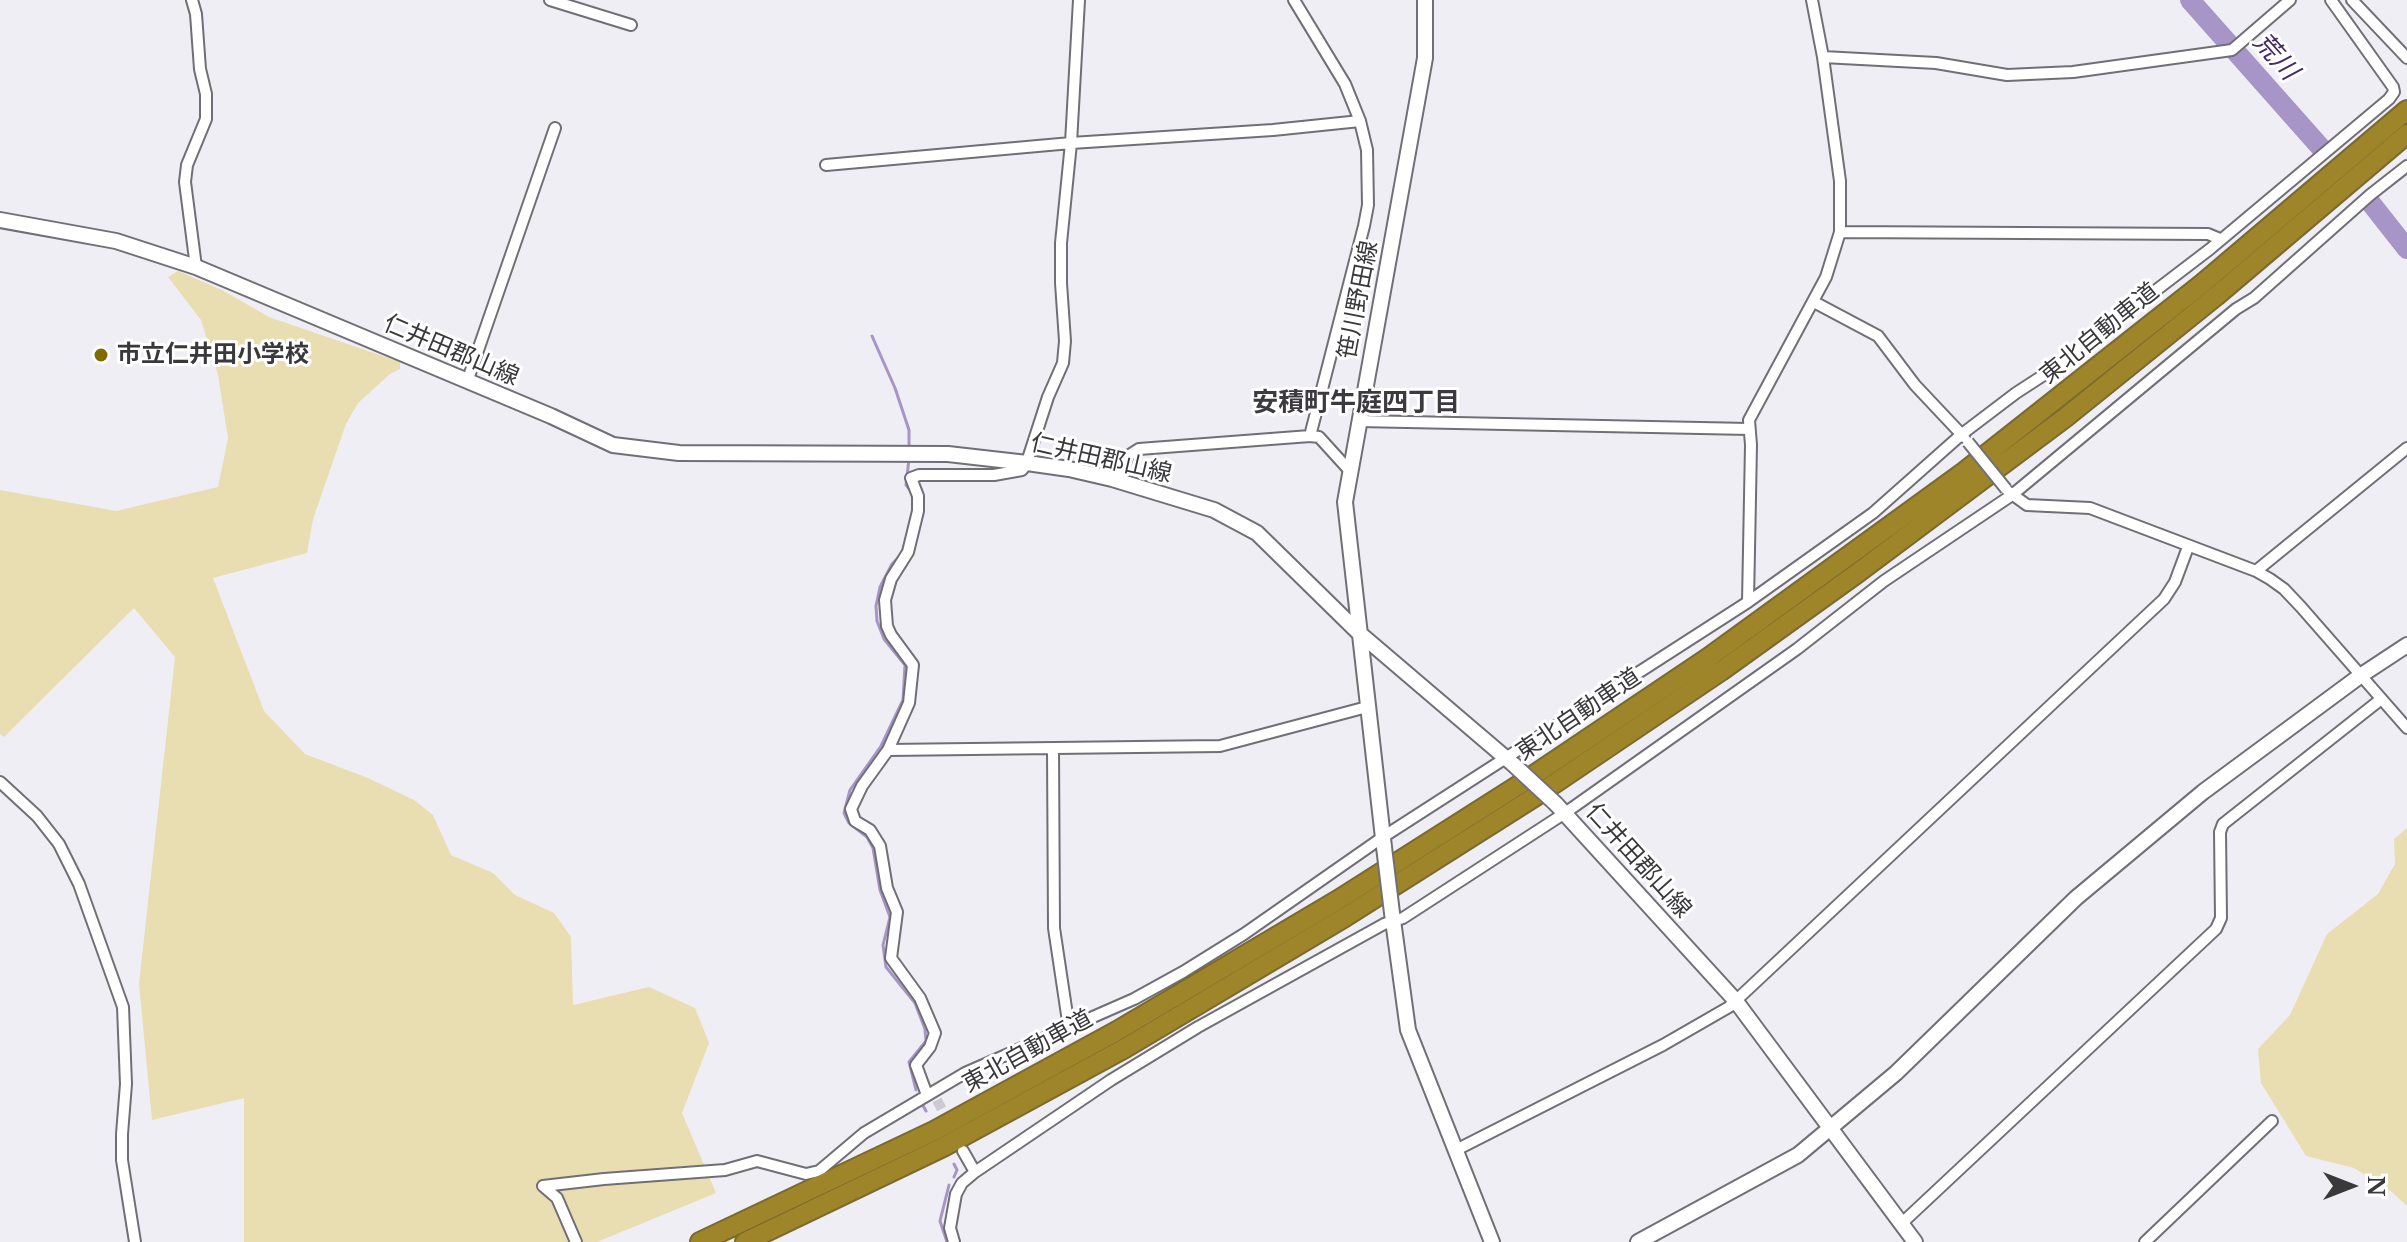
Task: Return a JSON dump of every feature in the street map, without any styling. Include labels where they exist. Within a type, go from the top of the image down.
[{"type":"highway","name":"東北自動車道","points":[[700,1242],[934,1131],[1117,1031],[1325,908],[1497,800],[1708,658],[1964,472],[2202,284],[2407,110]]},
{"type":"highway","name":"東北自動車道","points":[[745,1242],[943,1147],[1125,1048],[1345,917],[1536,796],[1758,644],[2009,460],[2203,306],[2407,134]]},
{"type":"main road","name":"笹川野田線","points":[[1425,0],[1425,58],[1345,502],[1392,918],[1408,1030],[1492,1242]]},
{"type":"main road","name":"仁井田郡山線","points":[[0,220],[116,241],[196,267],[613,445],[662,452],[948,454],[1027,463],[1117,481],[1214,510],[1246,525],[1358,632],[1510,761],[1561,809],[1735,1000],[1915,1242]]},
{"type":"main road","points":[[1638,1242],[1798,1155],[1896,1073],[2076,898],[2203,792],[2407,645]]},
{"type":"street","points":[[192,0],[206,94],[206,119],[187,165],[185,182],[196,267]]},
{"type":"street","points":[[550,0],[631,25]]},
{"type":"street","points":[[933,1096],[916,1065],[930,1047],[935,1033],[920,998],[891,958],[897,912],[887,888],[880,846],[873,833],[855,821],[851,812],[862,786],[888,750],[908,707],[913,671],[910,659],[891,635],[885,600],[891,579],[908,552],[918,511],[918,496],[912,477],[1011,474],[1022,470],[1063,363],[1061,256],[1079,0]]},
{"type":"street","points":[[1294,0],[1345,84],[1360,121],[1367,150],[1367,212],[1310,436]]},
{"type":"street","points":[[1748,602],[1750,416],[1814,302],[1832,264],[1840,232],[1840,181],[1812,0]]},
{"type":"street","points":[[1823,57],[1936,63],[2007,75],[2073,72],[2232,50],[2290,0]]},
{"type":"street","points":[[576,1242],[557,1198],[543,1186],[725,1170],[757,1161],[792,1171],[811,1174],[819,1171],[864,1133],[933,1096],[965,1073],[1134,999],[1183,972],[1510,761],[1748,602],[1873,513],[2220,239],[2394,92],[2331,0]]},
{"type":"street","points":[[2352,0],[2407,58]]},
{"type":"street","points":[[826,165],[1360,121]]},
{"type":"street","points":[[467,382],[555,128]]},
{"type":"street","points":[[954,1242],[950,1228],[956,1194],[962,1183],[975,1172],[1111,1080],[1198,1027],[1392,918],[1561,809],[1797,649],[1884,581],[2009,492],[2236,309],[2254,298],[2407,166]]},
{"type":"street","points":[[1840,232],[2208,234],[2220,239]]},
{"type":"street","points":[[1814,302],[1878,336],[1915,385],[1965,438],[2009,492],[2027,505],[2090,508],[2256,571],[2284,589],[2407,728]]},
{"type":"street","points":[[1358,421],[1749,429]]},
{"type":"street","points":[[1117,481],[1128,456],[1139,449],[1310,436],[1319,437],[1349,470]]},
{"type":"street","points":[[2256,571],[2407,448]]},
{"type":"street","points":[[1456,1150],[1663,1045],[1729,1007],[2164,599],[2175,582],[2188,547]]},
{"type":"street","points":[[1901,1224],[2216,929],[2221,918],[2220,841],[2223,824],[2380,700]]},
{"type":"street","points":[[888,750],[1220,746],[1367,707]]},
{"type":"street","points":[[1053,749],[1054,928],[1069,1028]]},
{"type":"street","points":[[0,782],[37,816],[59,844],[83,894],[123,1007],[126,1084],[122,1160],[135,1242]]},
{"type":"street","points":[[2145,1242],[2272,1121]]},
{"type":"street","points":[[963,1151],[975,1172]]},
{"type":"shaded area","points":[[178,271],[222,290],[269,317],[400,362],[400,369],[390,374],[358,403],[346,424],[313,519],[307,553],[213,578],[264,711],[305,754],[414,800],[433,815],[451,855],[493,873],[515,895],[554,913],[571,937],[573,1005],[649,987],[695,1008],[709,1043],[682,1113],[716,1193],[597,1242],[244,1242],[244,1098],[152,1120],[139,984],[175,657],[134,608],[4,737],[0,734],[0,490],[116,511],[218,487],[228,438],[218,375],[201,320],[168,277]]},
{"type":"shaded area","points":[[2407,828],[2407,1206],[2392,1192],[2354,1168],[2306,1156],[2261,1083],[2258,1049],[2290,1015],[2327,934],[2378,894],[2395,864],[2394,839]]},
{"type":"waterway","name":"荒川","points":[[2190,0],[2322,149]]},
{"type":"waterway","name":"荒川","points":[[2370,202],[2407,249]]},
{"type":"waterway","points":[[872,336],[909,430],[909,448]]},
{"type":"waterway","points":[[909,459],[906,485],[910,490]]},
{"type":"waterway","points":[[905,543],[902,554],[892,564],[880,587],[876,606],[877,621],[884,639],[905,665],[903,700],[881,746],[850,790],[844,813],[849,823],[867,837],[873,848],[880,890],[890,917],[883,945],[886,967],[915,1003],[925,1029],[926,1041],[909,1062],[916,1090]]},
{"type":"waterway","points":[[921,1102],[926,1111]]},
{"type":"waterway","points":[[954,1164],[957,1170],[954,1177]]},
{"type":"waterway","points":[[947,1242],[940,1221],[949,1185]]},
{"type":"tunnel","points":[[937,1100],[951,1127]]},
{"type":"place","name":"市立仁井田小学校","points":[[101,355]]},
{"type":"district","name":"安積町牛庭四丁目","points":[[1356,404]]}]
